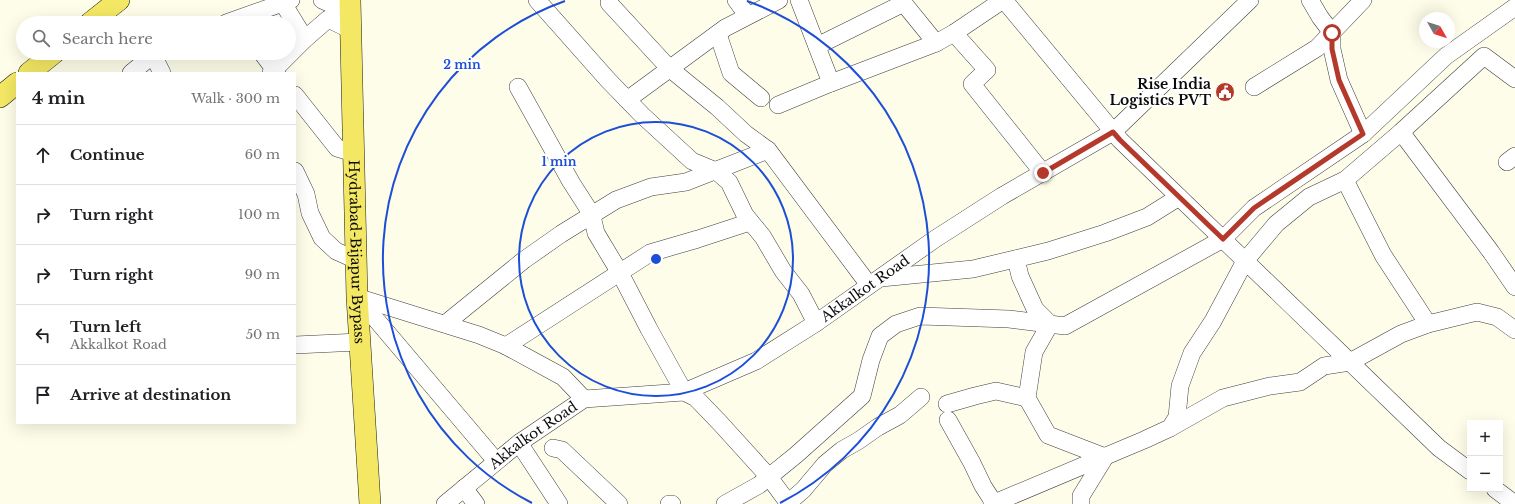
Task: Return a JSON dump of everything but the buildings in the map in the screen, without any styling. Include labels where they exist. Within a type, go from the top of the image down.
[{"type":"main road","points":[[99,16],[118,0]]},
{"type":"main road","name":"Hydrabad-Bijapur Bypass","points":[[351,14],[357,297],[370,504]]},
{"type":"main road","points":[[30,72],[45,60]]},
{"type":"street","points":[[322,0],[351,14]]},
{"type":"street","points":[[537,0],[627,100],[692,161],[716,171],[729,182],[745,215],[763,237],[783,271],[801,294],[816,323]]},
{"type":"street","points":[[736,0],[747,16]]},
{"type":"street","points":[[627,100],[725,28],[779,0]]},
{"type":"street","points":[[799,0],[831,83]]},
{"type":"street","points":[[778,105],[936,43],[1004,0],[1120,140],[1439,448],[1467,469]]},
{"type":"street","name":"Akkalkot Road","points":[[445,504],[519,443],[584,399],[684,392],[756,361],[816,323],[935,238],[1002,196],[1113,132],[1250,0]]},
{"type":"street","points":[[1310,0],[1320,18],[1332,33],[1332,49],[1339,80],[1363,134]]},
{"type":"street","points":[[1254,87],[1317,48],[1363,0]]},
{"type":"street","points":[[248,16],[285,1],[293,16]]},
{"type":"street","points":[[817,46],[902,2],[936,43]]},
{"type":"street","points":[[608,3],[669,68],[717,107],[746,134],[768,150],[875,282],[973,269],[1016,259],[1105,233],[1147,218],[1179,197]]},
{"type":"street","points":[[725,504],[759,485],[796,455],[862,396],[871,360],[880,336],[896,324],[920,316],[1008,319],[1065,326],[1223,239],[1254,208],[1363,134],[1446,56],[1515,7]]},
{"type":"street","points":[[296,49],[328,19],[351,14]]},
{"type":"street","points":[[296,22],[305,39]]},
{"type":"street","points":[[954,33],[987,70],[972,84],[1043,173]]},
{"type":"street","points":[[718,34],[731,73],[761,98]]},
{"type":"street","points":[[1170,428],[1177,417],[1180,386],[1192,353],[1213,321],[1245,260],[1276,224],[1309,197],[1345,180],[1401,132],[1484,56],[1515,79]]},
{"type":"street","points":[[132,72],[148,60]]},
{"type":"street","points":[[158,60],[162,72]]},
{"type":"street","points":[[266,60],[274,72],[285,60]]},
{"type":"street","points":[[518,87],[571,182],[592,216],[596,233],[620,273],[684,392],[696,398],[769,477],[788,503],[803,490],[825,464],[842,450],[900,415],[921,397]]},
{"type":"street","points":[[296,96],[337,148],[354,153]]},
{"type":"street","points":[[1401,132],[1491,252],[1515,287]]},
{"type":"street","points":[[445,324],[524,260],[561,234],[616,200],[651,187],[686,182],[768,150]]},
{"type":"street","points":[[296,173],[306,194],[310,213],[322,238],[336,251],[356,260]]},
{"type":"street","points":[[1345,180],[1383,255],[1428,324]]},
{"type":"street","points":[[506,346],[650,253],[750,222]]},
{"type":"street","points":[[1016,259],[1020,276],[1035,309],[1050,324]]},
{"type":"street","points":[[357,297],[479,335],[506,346],[563,377],[584,399]]},
{"type":"street","points":[[357,297],[496,461]]},
{"type":"street","points":[[1027,398],[996,391],[975,396],[947,412],[993,504],[1144,440],[1170,428],[1223,398],[1270,386],[1300,382],[1324,366],[1350,362],[1401,334],[1428,324],[1477,312],[1497,317],[1515,330]]},
{"type":"street","points":[[1050,324],[1034,352],[1027,398],[1048,435],[1105,457]]},
{"type":"street","points":[[296,345],[359,342]]},
{"type":"street","points":[[519,443],[559,504]]},
{"type":"street","points":[[554,448],[562,450],[620,504]]},
{"type":"street","points":[[1081,504],[1081,496],[1105,457]]},
{"type":"street","points":[[464,488],[476,504]]},
{"type":"street","points":[[1499,492],[1515,504]]},
{"type":"place","name":"Rise India Logistics PVT","points":[[1225,92]]},
{"type":"route","points":[[1043,173],[1113,132],[1223,239],[1254,208],[1363,134],[1339,80],[1332,49],[1332,33]]}]
